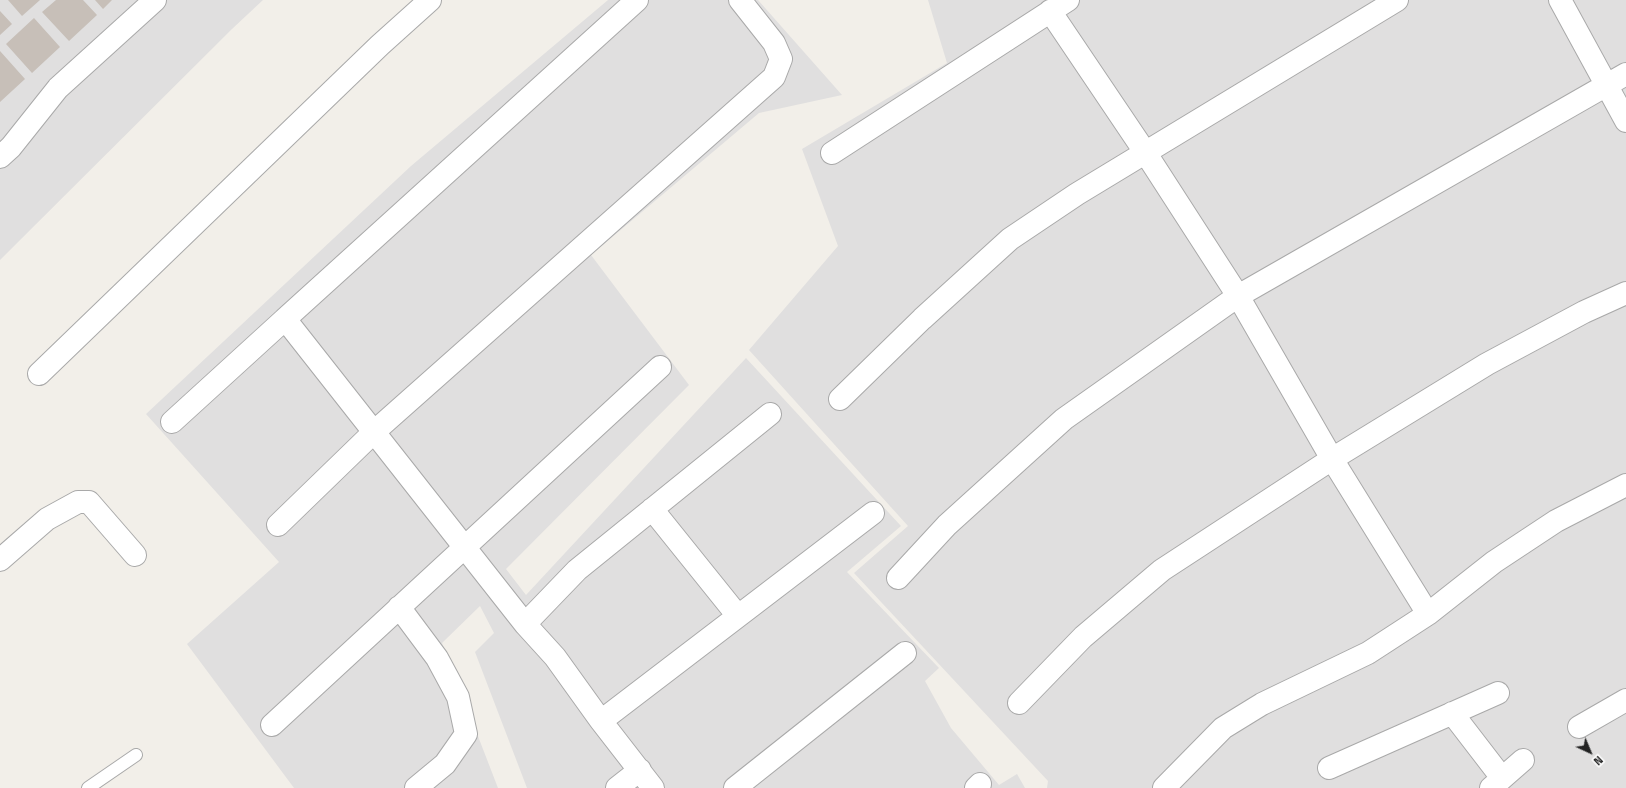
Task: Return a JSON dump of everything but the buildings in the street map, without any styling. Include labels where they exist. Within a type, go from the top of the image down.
[{"type":"street","points":[[0,157],[11,147],[58,88],[155,0]]},
{"type":"street","points":[[39,374],[380,44],[430,0]]},
{"type":"street","points":[[172,422],[637,0]]},
{"type":"street","points":[[278,525],[375,431],[774,76],[781,59],[774,44],[740,0]]},
{"type":"street","points":[[840,399],[922,319],[1010,239],[1077,194],[1145,152],[1397,0]]},
{"type":"street","points":[[1560,0],[1626,121]]},
{"type":"street","points":[[832,153],[1059,6],[1145,152],[1238,296],[1332,459],[1428,614]]},
{"type":"street","points":[[898,578],[947,525],[1064,419],[1238,296],[1626,74]]},
{"type":"street","points":[[1019,703],[1082,637],[1162,570],[1332,459],[1487,364],[1584,312],[1626,293]]},
{"type":"street","points":[[285,319],[375,431],[525,624],[555,657],[601,721],[653,788]]},
{"type":"street","points":[[272,725],[660,367]]},
{"type":"street","points":[[525,624],[577,570],[770,414]]},
{"type":"street","points":[[1164,788],[1223,728],[1262,704],[1368,653],[1428,614],[1494,562],[1556,521],[1626,485]]},
{"type":"street","points":[[0,560],[47,519],[78,502],[89,502],[135,554]]},
{"type":"street","points":[[652,509],[738,616]]},
{"type":"street","points":[[601,721],[873,513]]},
{"type":"street","points":[[399,607],[437,658],[458,696],[466,734],[445,764],[416,788]]},
{"type":"street","points":[[734,788],[905,653]]},
{"type":"street","points":[[1329,768],[1498,693]]},
{"type":"street","points":[[1579,727],[1626,700]]},
{"type":"street","points":[[1452,713],[1496,783],[1523,760]]},
{"type":"street","points":[[617,788],[640,770]]},
{"type":"lane","points":[[88,788],[136,755]]},
{"type":"shaded area","points":[[0,0],[263,0],[0,260]]},
{"type":"shaded area","points":[[608,0],[758,0],[842,95],[759,113],[591,255],[689,385],[506,569],[526,595],[746,358],[901,526],[847,572],[939,668],[925,681],[951,728],[999,785],[1017,774],[1025,788],[527,788],[475,652],[494,633],[480,606],[442,643],[498,788],[294,788],[187,644],[279,562],[146,414],[411,166]]},
{"type":"shaded area","points":[[928,0],[1626,0],[1626,788],[1047,788],[1048,781],[854,573],[908,526],[749,350],[838,246],[802,149],[947,63]]}]
